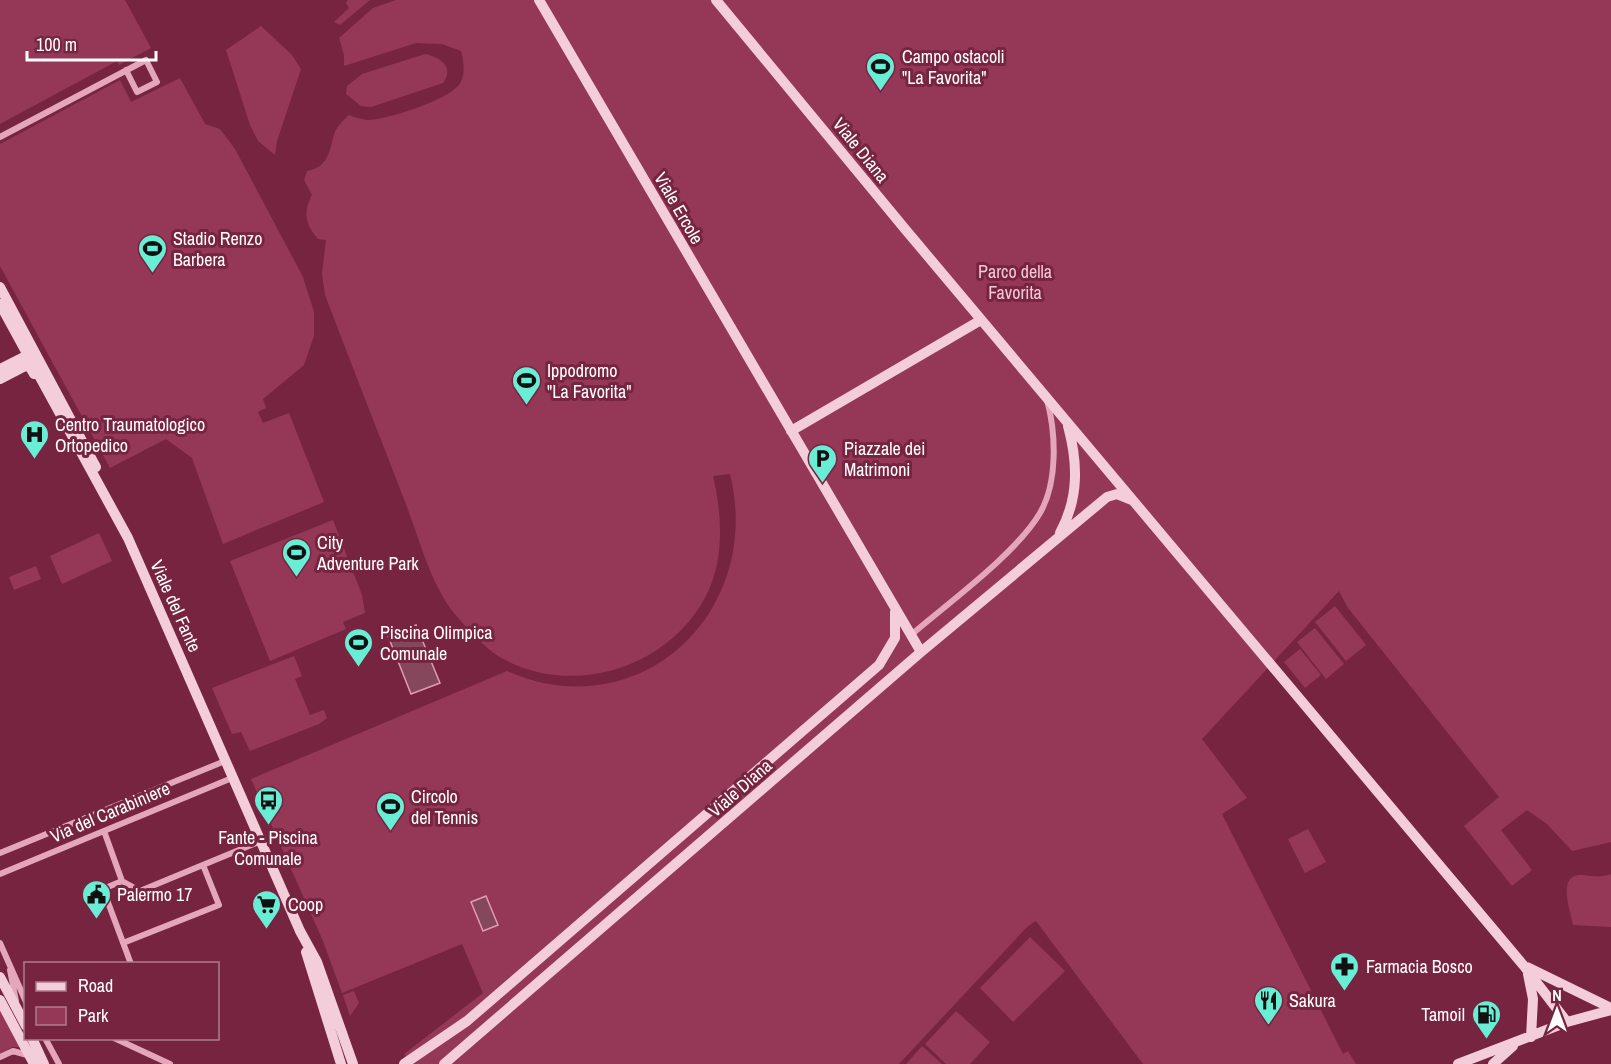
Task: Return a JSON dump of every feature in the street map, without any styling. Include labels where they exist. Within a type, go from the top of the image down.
[{"type":"street","name":"Viale Ercole","points":[[539,0],[921,652]]},
{"type":"street","name":"Viale Diana","points":[[716,0],[981,320],[1135,501]]},
{"type":"street","points":[[0,137],[126,70],[146,60],[158,82],[138,92],[126,70]]},
{"type":"street","points":[[0,288],[30,347],[27,357],[0,377]]},
{"type":"street","points":[[0,288],[89,461]]},
{"type":"street","name":"Viale del Fante","points":[[0,304],[27,357],[89,461],[112,506],[300,931],[317,962],[353,1064]]},
{"type":"street","points":[[0,311],[21,351],[27,357]]},
{"type":"street","points":[[791,431],[981,320]]},
{"type":"street","points":[[0,369],[27,357]]},
{"type":"street","points":[[0,377],[30,367],[89,461]]},
{"type":"street","points":[[911,635],[1009,550],[1027,532],[1041,512],[1050,487],[1052,469],[1050,413],[1045,394]]},
{"type":"street","name":"Viale Diana","points":[[1058,538],[1068,519],[1075,489],[1075,456],[1067,421]]},
{"type":"street","name":"Viale Diana","points":[[444,1064],[921,652],[1058,538],[1112,495],[1123,495],[1135,501]]},
{"type":"street","points":[[1135,501],[1524,966],[1567,1022]]},
{"type":"street","name":"Viale Diana","points":[[404,1064],[467,1021],[879,665],[896,638],[897,618],[894,606]]},
{"type":"street","name":"Via del Carabiniere","points":[[0,853],[225,760]]},
{"type":"street","name":"Via del Carabiniere","points":[[0,874],[232,778]]},
{"type":"street","points":[[104,831],[122,881],[140,891],[261,841]]},
{"type":"street","points":[[123,943],[219,905],[203,865]]},
{"type":"street","points":[[122,881],[103,889],[131,962]]},
{"type":"street","name":"Viale del Fante","points":[[300,931],[341,1064]]},
{"type":"street","points":[[0,943],[24,997]]},
{"type":"street","points":[[8,960],[18,1011]]},
{"type":"street","points":[[1524,966],[1611,1009]]},
{"type":"street","points":[[1524,966],[1531,982],[1531,1037]]},
{"type":"street","points":[[0,977],[24,1022]]},
{"type":"street","points":[[0,1000],[32,1060]]},
{"type":"street","points":[[1459,1064],[1567,1022],[1611,1009]]},
{"type":"street","points":[[33,1040],[44,1064]]},
{"type":"street","points":[[46,1040],[60,1064]]},
{"type":"street","points":[[126,1041],[170,1064]]},
{"type":"street","points":[[1493,1064],[1518,1042]]},
{"type":"street","points":[[0,1057],[19,1051],[32,1060]]},
{"type":"street","points":[[1459,1064],[1465,1064]]},
{"type":"green space","points":[[0,0],[125,0],[151,48],[119,65],[117,61],[0,124]]},
{"type":"green space","points":[[348,0],[370,0],[340,25],[334,22],[349,8],[346,3]]},
{"type":"green space","name":"Parco della Favorita","points":[[396,0],[1611,0],[1611,842],[1572,851],[1547,824],[1527,810],[1501,830],[1532,870],[1512,886],[1464,826],[1499,797],[1348,608],[1339,591],[1202,739],[1247,798],[1222,814],[1343,1054],[1348,1051],[1356,1064],[1143,1064],[1036,921],[1028,926],[899,1064],[413,1064],[404,1054],[483,993],[462,944],[342,993],[323,941],[251,779],[507,671],[556,685],[603,684],[645,671],[682,646],[710,612],[728,571],[736,524],[730,474],[713,476],[720,536],[716,567],[706,596],[689,621],[668,642],[642,658],[615,670],[585,675],[556,675],[526,669],[498,656],[482,644],[459,619],[441,594],[428,566],[325,295],[322,274],[326,240],[318,239],[308,223],[307,207],[312,195],[304,180],[307,171],[323,163],[329,153],[336,129],[349,115],[367,120],[401,113],[441,98],[461,82],[463,65],[461,51],[442,44],[416,43],[344,66],[344,55],[339,38],[373,8]]},
{"type":"green space","points":[[261,26],[292,55],[301,69],[277,141],[275,155],[258,141],[250,125],[226,50]]},
{"type":"green space","points":[[425,54],[440,60],[447,68],[443,83],[371,107],[361,106],[346,94],[347,86],[362,74]]},
{"type":"green space","name":"Stadio Renzo Barbera","points":[[180,78],[205,124],[220,129],[235,149],[303,277],[314,312],[314,336],[304,365],[263,399],[266,408],[258,412],[263,423],[289,413],[324,502],[223,544],[192,458],[166,439],[110,468],[0,266],[0,144],[120,80],[131,102]]},
{"type":"green space","name":"City Adventure Park","points":[[333,520],[362,595],[365,613],[343,622],[346,629],[270,661],[230,561]]},
{"type":"green space","points":[[99,533],[112,561],[62,584],[50,556]]},
{"type":"green space","points":[[36,566],[41,579],[14,590],[9,577]]},
{"type":"green space","points":[[1335,606],[1366,645],[1346,661],[1315,622]]},
{"type":"green space","points":[[1315,628],[1344,664],[1326,679],[1297,642]]},
{"type":"green space","points":[[1300,649],[1321,675],[1305,688],[1284,662]]},
{"type":"green space","points":[[294,656],[302,676],[295,679],[310,715],[324,710],[327,718],[319,724],[250,751],[241,732],[232,734],[212,688]]},
{"type":"green space","points":[[1308,829],[1326,862],[1305,873],[1288,839]]},
{"type":"green space","points":[[1611,874],[1611,927],[1573,925],[1567,893],[1570,880],[1575,876]]},
{"type":"green space","points":[[1030,937],[1065,971],[1013,1022],[980,988]]},
{"type":"green space","points":[[354,991],[359,1003],[350,1016],[343,995]]},
{"type":"green space","points":[[0,1008],[20,1047],[12,1047],[0,1054]]},
{"type":"green space","points":[[956,1011],[990,1042],[970,1064],[946,1064],[925,1044]]},
{"type":"green space","points":[[922,1046],[942,1064],[906,1064]]},
{"type":"shaded area","name":"Piscina Olimpica Comunale","points":[[416,625],[440,683],[411,694],[388,636]]},
{"type":"shaded area","points":[[486,896],[498,925],[483,931],[471,902]]},
{"type":"place","name":"Campo ostacoli \"La Favorita\"","points":[[881,92]]},
{"type":"place","name":"Stadio Renzo Barbera","points":[[152,274]]},
{"type":"place","name":"Ippodromo \"La Favorita\"","points":[[526,406]]},
{"type":"place","name":"Centro Traumatologico Ortopedico","points":[[34,460]]},
{"type":"place","name":"Piazzale dei Matrimoni","points":[[823,484]]},
{"type":"place","name":"City Adventure Park","points":[[296,578]]},
{"type":"place","name":"Piscina Olimpica Comunale","points":[[359,668]]},
{"type":"place","name":"Fante - Piscina Comunale","points":[[268,826]]},
{"type":"place","name":"Circolo del Tennis","points":[[390,832]]},
{"type":"place","name":"Palermo 17","points":[[96,920]]},
{"type":"place","name":"Coop","points":[[267,930]]},
{"type":"place","name":"Farmacia Bosco","points":[[1345,992]]},
{"type":"place","name":"Sakura","points":[[1268,1026]]},
{"type":"place","name":"Tamoil","points":[[1486,1040]]}]
